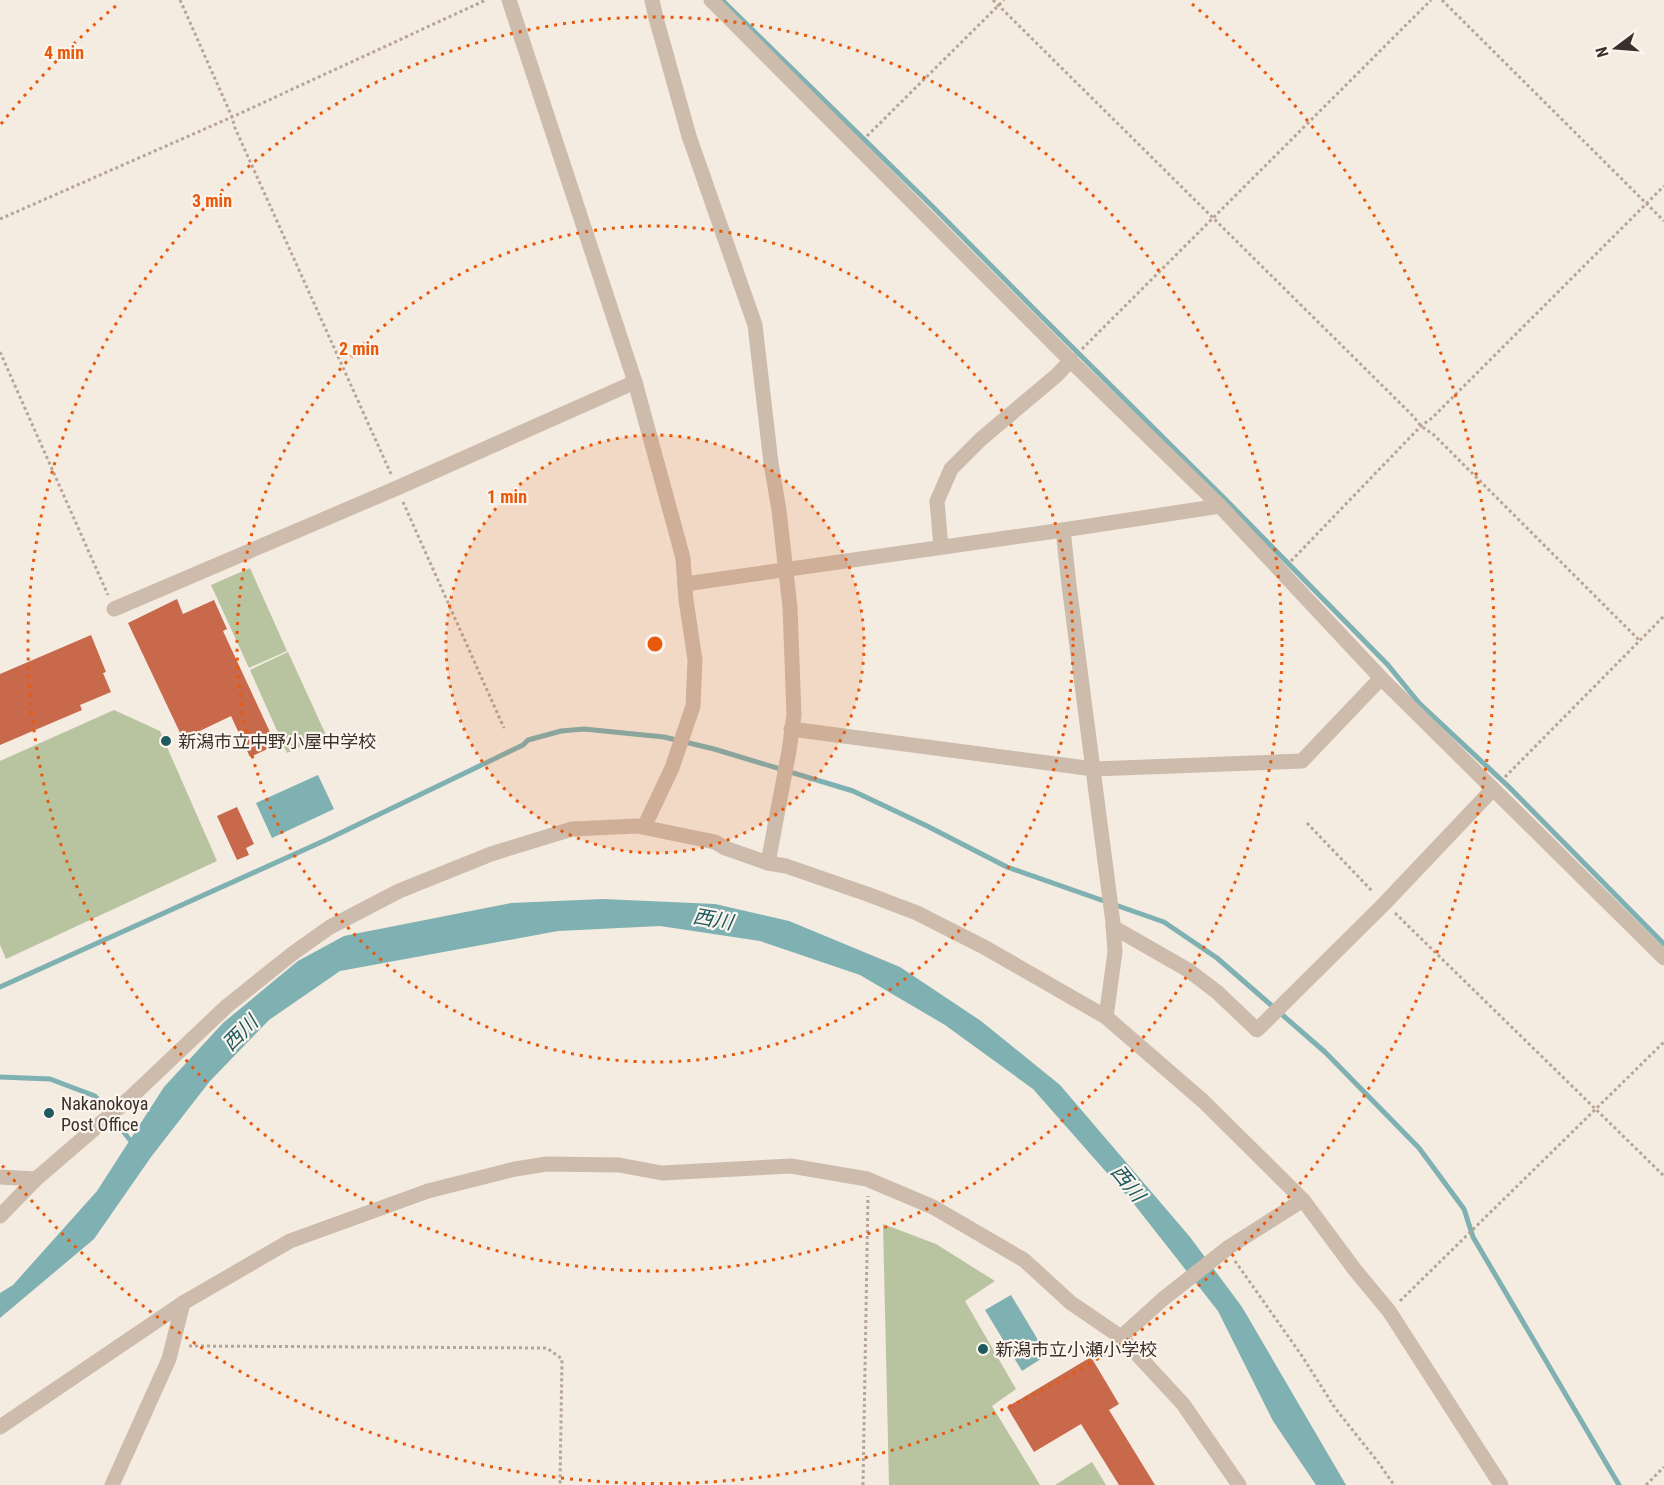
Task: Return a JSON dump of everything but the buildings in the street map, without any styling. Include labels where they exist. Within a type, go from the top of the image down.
[{"type":"street","points":[[509,0],[635,382],[683,558],[695,660],[693,706],[672,768],[644,827]]},
{"type":"street","points":[[652,0],[689,136],[755,326],[790,607],[794,715],[768,863]]},
{"type":"street","points":[[711,0],[856,147],[1220,506],[1381,678],[1664,958]]},
{"type":"street","points":[[941,547],[936,501],[951,469],[981,439],[1057,375],[1071,360]]},
{"type":"street","points":[[114,609],[397,488],[635,382]]},
{"type":"street","points":[[685,584],[1220,506]]},
{"type":"street","points":[[1063,530],[1112,913],[1114,952],[1106,1017]]},
{"type":"street","points":[[791,729],[1094,769],[1302,761],[1381,678]]},
{"type":"street","points":[[1113,927],[1188,970],[1257,1030],[1385,903],[1493,789]]},
{"type":"street","points":[[0,1216],[36,1179],[130,1098],[227,1006],[330,927],[399,891],[491,854],[572,829],[644,827],[715,842],[725,848],[768,863],[786,866],[917,913],[984,947],[1106,1017],[1203,1101],[1303,1200],[1389,1311],[1501,1485]]},
{"type":"street","points":[[0,1427],[183,1303],[290,1241],[428,1191],[515,1169],[547,1164],[619,1165],[662,1173],[791,1166],[867,1179],[933,1207],[1024,1260],[1071,1303],[1121,1337],[1183,1404],[1239,1485]]},
{"type":"street","points":[[0,1177],[36,1179]]},
{"type":"street","points":[[1121,1337],[1224,1251],[1303,1200]]},
{"type":"street","points":[[112,1485],[169,1359],[183,1303]]},
{"type":"path","points":[[180,0],[504,728]]},
{"type":"path","points":[[0,219],[232,117],[486,0]]},
{"type":"path","points":[[993,0],[1640,641]]},
{"type":"path","points":[[856,147],[1004,0]]},
{"type":"path","points":[[1071,360],[1431,0]]},
{"type":"path","points":[[1442,0],[1664,221]]},
{"type":"path","points":[[1282,572],[1421,426],[1432,418],[1664,186]]},
{"type":"path","points":[[0,352],[114,609]]},
{"type":"path","points":[[1493,789],[1664,616]]},
{"type":"path","points":[[1307,823],[1385,903],[1664,1176]]},
{"type":"path","points":[[1389,1311],[1664,1042]]},
{"type":"path","points":[[863,1485],[867,1179]]},
{"type":"path","points":[[1224,1251],[1232,1257],[1302,1356],[1335,1408],[1394,1485]]},
{"type":"path","points":[[173,1346],[547,1348],[562,1359],[560,1485]]},
{"type":"path","points":[[1646,1485],[1664,1467]]},
{"type":"green space","points":[[250,568],[287,651],[249,668],[211,585]]},
{"type":"green space","points":[[288,652],[326,735],[287,753],[250,670]]},
{"type":"green space","points":[[114,710],[160,731],[217,861],[6,959],[0,945],[0,761]]},
{"type":"green space","points":[[883,1224],[936,1244],[995,1281],[965,1301],[1016,1389],[992,1406],[1040,1485],[889,1485]]},
{"type":"green space","points":[[1092,1462],[1106,1485],[1055,1485]]},
{"type":"water","points":[[318,775],[334,809],[272,838],[256,803]]},
{"type":"water","name":"西川","points":[[603,899],[715,904],[789,921],[900,967],[981,1021],[1060,1085],[1190,1237],[1242,1307],[1346,1485],[1316,1485],[1273,1421],[1218,1311],[1130,1199],[1033,1089],[945,1025],[860,975],[760,941],[660,926],[558,931],[340,971],[269,1020],[210,1081],[151,1157],[94,1239],[0,1318],[0,1293],[13,1285],[97,1191],[164,1087],[223,1023],[298,961],[344,936],[511,903]]},
{"type":"water","points":[[1011,1295],[1047,1355],[1022,1371],[985,1310]]},
{"type":"waterway","points":[[722,0],[1226,500],[1388,665],[1419,703],[1509,787],[1664,944]]},
{"type":"waterway","points":[[0,987],[328,839],[523,745],[528,740],[561,731],[584,729],[664,737],[714,749],[853,791],[1007,867],[1164,922],[1217,958],[1325,1052],[1419,1148],[1464,1209],[1473,1237],[1619,1485]]},
{"type":"waterway","points":[[0,1077],[50,1079],[95,1096],[134,1145]]},
{"type":"place","name":"新潟市立中野小屋中学校","points":[[166,741]]},
{"type":"place","name":"Nakanokoya Post Office","points":[[49,1113]]},
{"type":"place","name":"新潟市立小瀬小学校","points":[[983,1349]]}]
